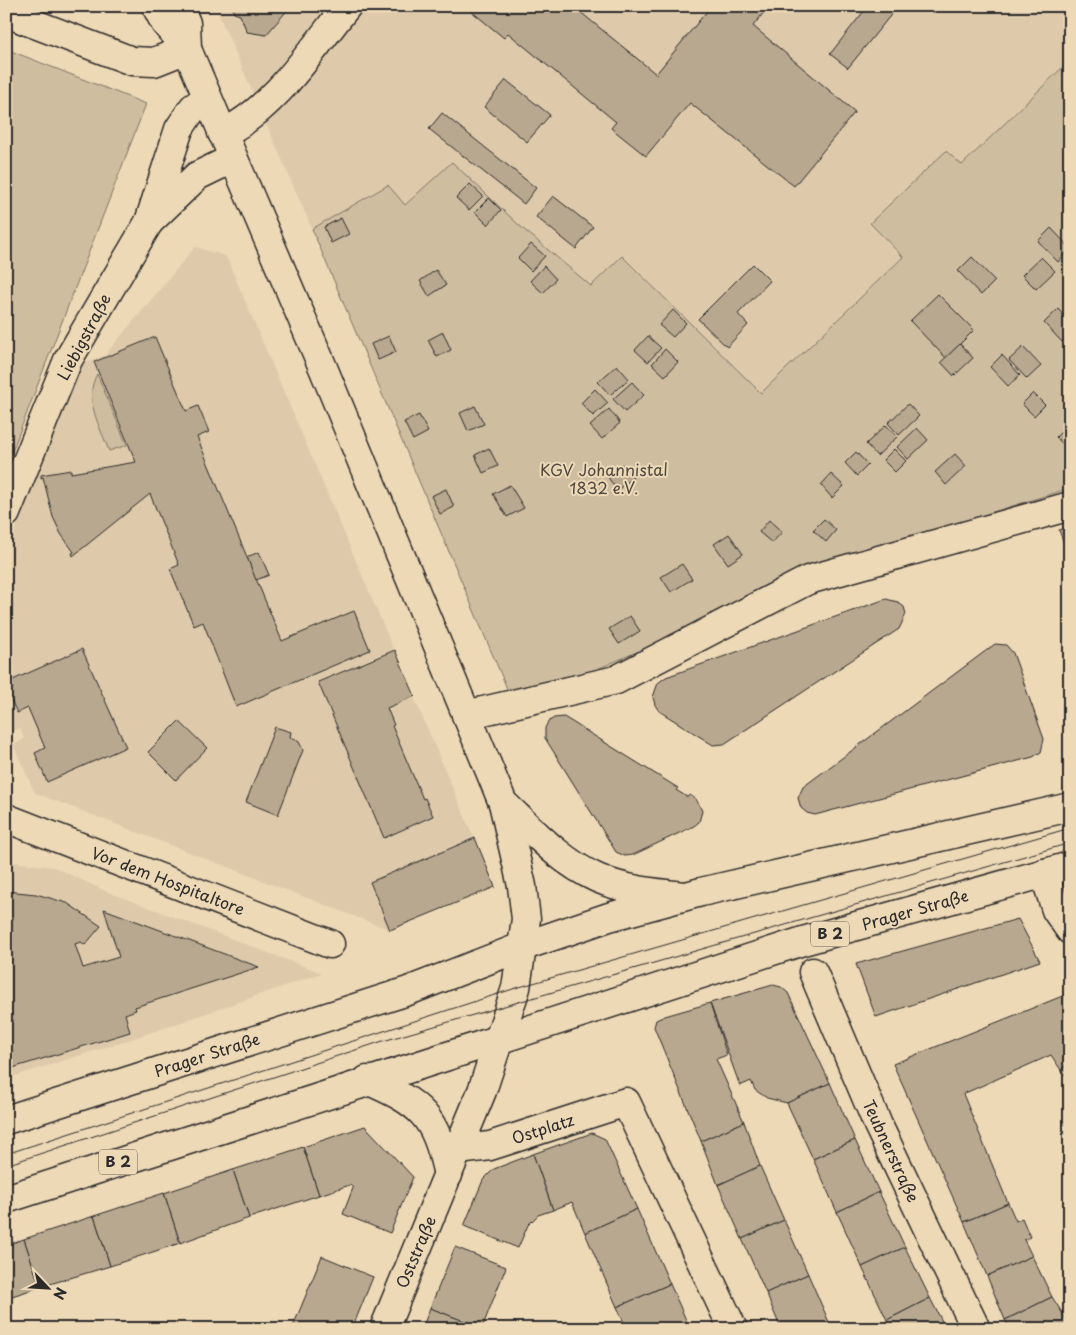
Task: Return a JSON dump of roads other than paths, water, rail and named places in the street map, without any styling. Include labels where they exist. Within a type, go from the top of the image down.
[{"type":"street","points":[[156,6],[165,23],[187,49],[232,159],[324,370],[503,803],[524,902],[524,946],[512,1004],[501,1039],[448,1175]]},
{"type":"street","points":[[179,6],[186,23],[187,49]]},
{"type":"street","points":[[222,133],[249,118],[276,94],[347,6]]},
{"type":"street","points":[[6,12],[132,61],[154,62],[187,49]]},
{"type":"street","name":"Liebigstraße","points":[[6,513],[68,360],[149,222],[179,129],[193,108],[207,98]]},
{"type":"street","name":"Liebigstraße","points":[[149,222],[197,176],[232,159]]},
{"type":"street","points":[[466,715],[616,680],[808,580],[1070,506]]},
{"type":"street","points":[[503,803],[547,844],[573,864],[596,878],[636,890],[684,896]]},
{"type":"street","points":[[524,946],[609,917],[684,896],[1070,807]]},
{"type":"street","name":"Vor dem Hospitaltore","points":[[6,818],[330,944]]},
{"type":"street","name":"Prager Straße","points":[[501,1039],[803,940],[1070,866]]},
{"type":"street","points":[[1044,873],[1056,910],[1069,929]]},
{"type":"street","name":"Prager Straße","points":[[6,1120],[408,991],[524,946]]},
{"type":"street","name":"Teubnerstraße","points":[[813,972],[878,1125],[976,1329]]},
{"type":"street","name":"B 2","points":[[6,1198],[367,1080],[501,1039]]},
{"type":"street","points":[[367,1080],[405,1098],[426,1117],[439,1141],[448,1175]]},
{"type":"street","name":"Ostplatz","points":[[458,1150],[490,1146],[626,1102],[733,1329]]},
{"type":"street","name":"Oststraße","points":[[384,1329],[448,1175]]},
{"type":"tram line","points":[[6,1154],[516,988],[1070,828]]},
{"type":"tram line","points":[[6,1165],[383,1041],[1070,843]]},
{"type":"park label","name":"KGV Johannistal 1832 e.V.","points":[[604,479]]}]
